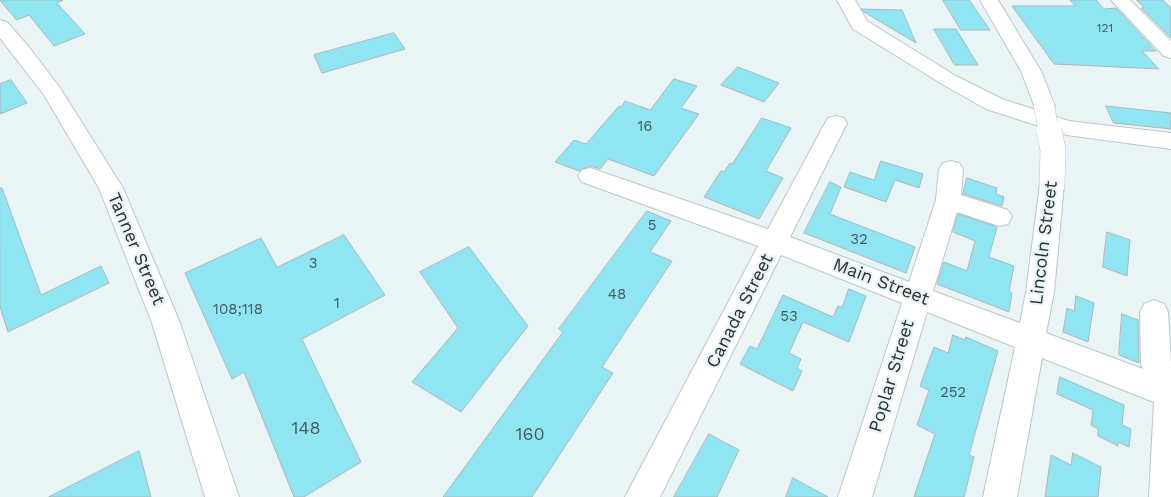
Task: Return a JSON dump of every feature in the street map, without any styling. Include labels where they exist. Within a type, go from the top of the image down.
[{"type":"street","points":[[846,0],[860,25],[972,93],[1033,118],[1084,131],[1171,141]]},
{"type":"street","name":"Lincoln Street","points":[[989,0],[1031,71],[1044,106],[1052,150],[1052,184],[1040,292],[1000,497]]},
{"type":"street","points":[[1120,0],[1171,52]]},
{"type":"street","name":"Tanner Street","points":[[0,26],[22,51],[53,93],[111,188],[166,323],[222,497]]},
{"type":"street","name":"Canada Street","points":[[642,497],[836,123]]},
{"type":"street","name":"Poplar Street","points":[[855,497],[886,400],[916,295],[948,200],[951,169]]},
{"type":"street","name":"Main Street","points":[[590,176],[775,242],[1170,393]]},
{"type":"street","points":[[948,200],[999,217]]},
{"type":"street","points":[[1154,312],[1156,364],[1170,393],[1166,497]]},
{"type":"building","points":[[0,0],[63,0],[57,3],[85,34],[54,46],[29,15],[17,20]]},
{"type":"building","points":[[943,0],[969,0],[990,30],[961,30]]},
{"type":"building","points":[[1070,0],[1096,0],[1104,9],[1116,8],[1156,51],[1142,51],[1159,69],[1054,64],[1012,6],[1075,6]]},
{"type":"building","points":[[1137,0],[1163,0],[1171,8],[1171,38],[1141,8],[1144,8]]},
{"type":"building","points":[[862,9],[902,10],[916,43],[864,12]]},
{"type":"building","points":[[934,29],[956,29],[978,65],[955,65]]},
{"type":"building","points":[[394,33],[405,49],[322,73],[314,55]]},
{"type":"building","points":[[738,67],[779,83],[764,102],[721,85]]},
{"type":"building","points":[[674,79],[697,86],[681,108],[699,114],[654,176],[608,159],[600,169],[590,166],[579,171],[555,162],[574,140],[586,144],[625,101],[650,110]]},
{"type":"building","points":[[11,80],[27,103],[0,114],[0,84]]},
{"type":"building","points":[[1106,106],[1171,113],[1171,129],[1114,123]]},
{"type":"building","points":[[762,118],[791,128],[766,171],[783,178],[759,219],[704,197],[721,171],[724,172],[730,163],[732,164]]},
{"type":"building","points":[[881,161],[923,174],[919,188],[895,180],[886,202],[844,187],[850,172],[874,180]]},
{"type":"building","points":[[967,178],[997,188],[996,194],[1004,197],[1002,206],[963,194]]},
{"type":"building","points":[[830,182],[841,187],[830,214],[915,247],[906,273],[804,233]]},
{"type":"building","points":[[0,188],[2,188],[41,295],[101,266],[109,283],[8,332],[0,307]]},
{"type":"building","points":[[647,211],[671,221],[650,252],[672,261],[602,367],[613,373],[532,497],[443,497],[563,332],[559,329]]},
{"type":"building","points":[[958,214],[997,227],[989,257],[1014,266],[1009,291],[1012,293],[1009,312],[937,284],[944,262],[967,271],[975,241],[953,232]]},
{"type":"building","points":[[1107,232],[1130,240],[1127,276],[1103,267]]},
{"type":"building","points":[[344,235],[385,295],[302,339],[361,462],[304,497],[294,497],[244,372],[232,379],[185,273],[261,238],[277,267]]},
{"type":"building","points":[[469,247],[528,326],[461,412],[412,382],[458,328],[420,272]]},
{"type":"building","points":[[849,289],[866,296],[849,342],[803,322],[789,353],[801,359],[797,368],[802,371],[793,391],[740,364],[750,346],[757,349],[783,295],[833,317],[838,306],[842,307]]},
{"type":"building","points":[[1076,296],[1094,303],[1088,342],[1063,332],[1067,308],[1074,311]]},
{"type":"building","points":[[1122,314],[1138,320],[1139,363],[1119,355]]},
{"type":"building","points":[[953,335],[965,340],[966,337],[998,351],[969,455],[974,457],[964,497],[914,497],[935,434],[917,425],[929,390],[920,386],[934,347],[948,353]]},
{"type":"building","points":[[1060,377],[1124,405],[1122,425],[1131,429],[1129,447],[1118,442],[1118,446],[1098,436],[1098,429],[1091,425],[1093,410],[1057,394]]},
{"type":"building","points":[[709,434],[739,450],[717,497],[674,497]]},
{"type":"building","points":[[139,451],[151,497],[49,497]]},
{"type":"building","points":[[1073,453],[1101,467],[1098,497],[1045,497],[1051,455],[1071,465]]},
{"type":"building","points":[[793,478],[828,497],[786,497]]}]
